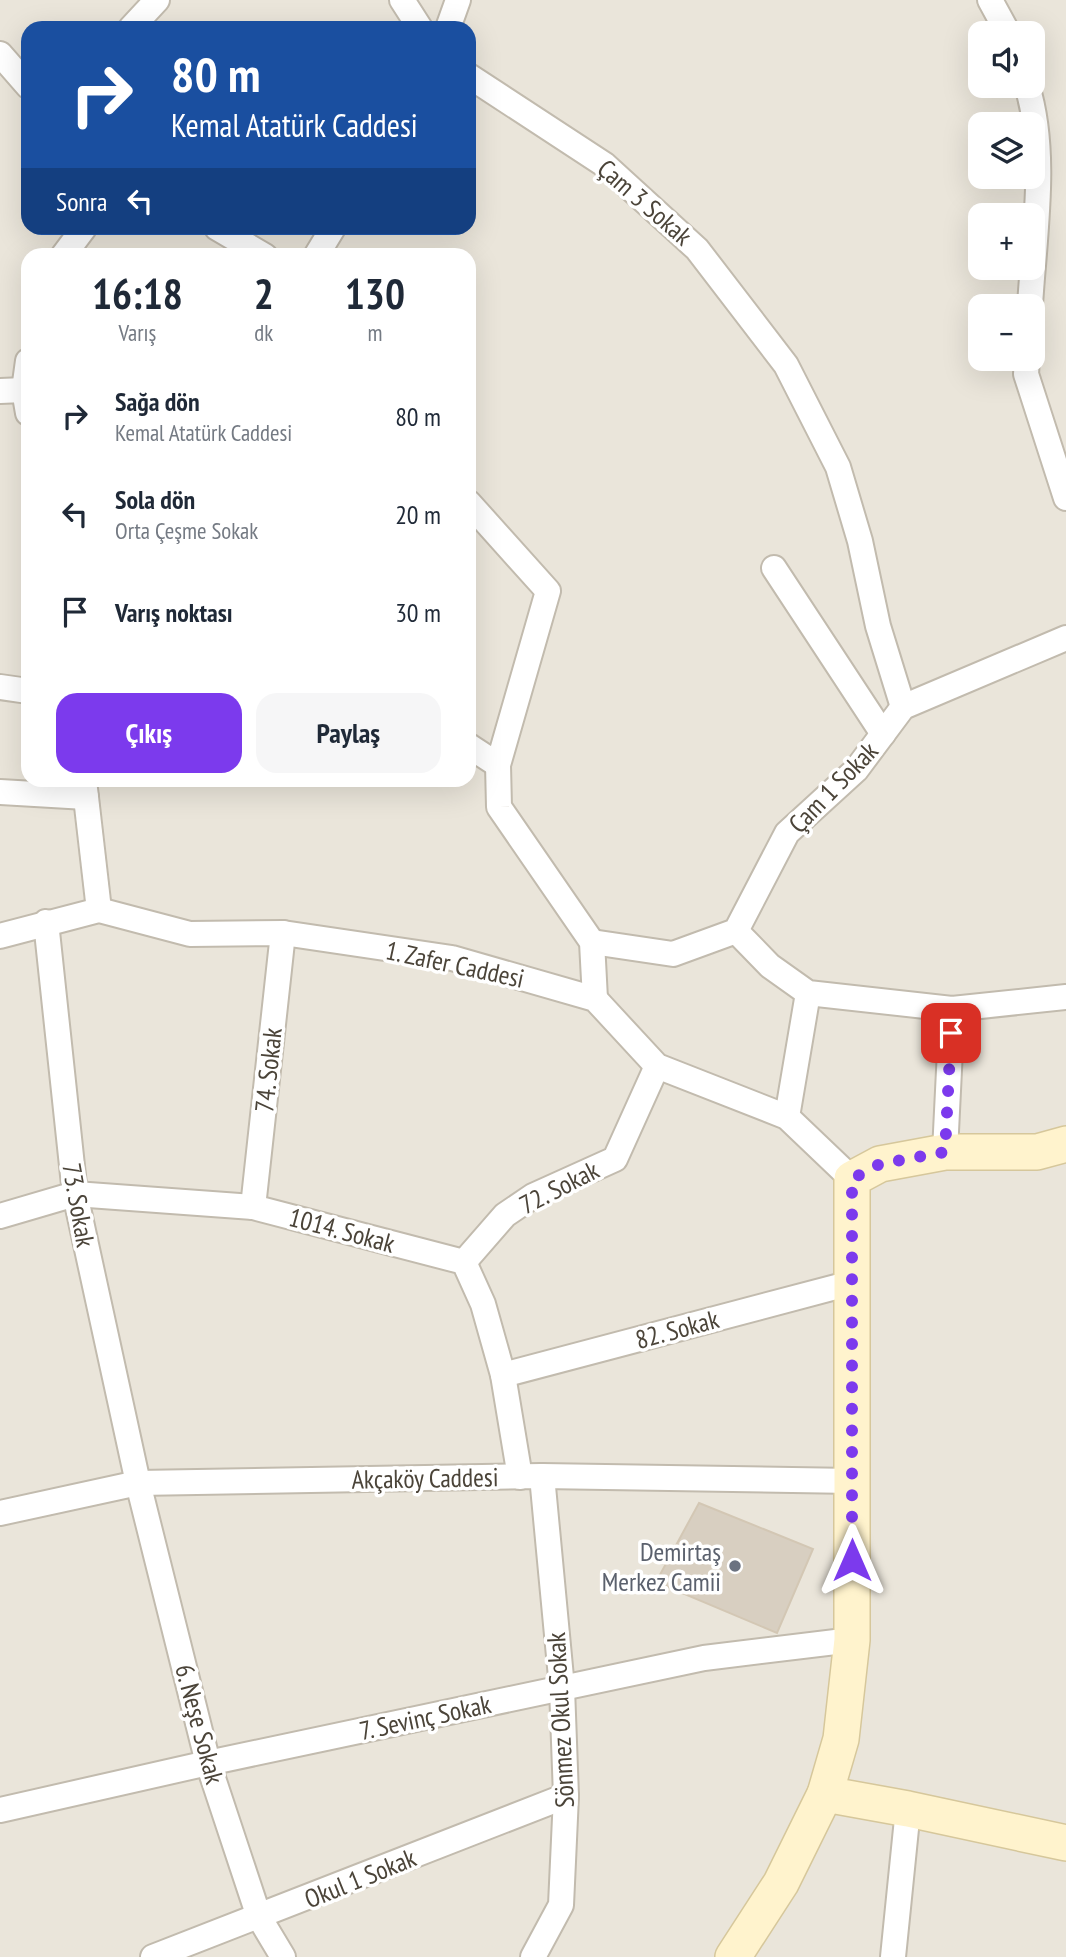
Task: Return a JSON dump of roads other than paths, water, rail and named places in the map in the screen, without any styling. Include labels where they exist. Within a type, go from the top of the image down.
[{"type":"main road","points":[[733,1957],[782,1883],[825,1794],[841,1739],[852,1640],[852,1179],[880,1164],[945,1152],[1037,1152],[1066,1144]]},
{"type":"main road","points":[[825,1794],[1066,1843]]},
{"type":"street","points":[[138,21],[157,0]]},
{"type":"street","points":[[402,0],[416,21]]},
{"type":"street","points":[[450,21],[457,0]]},
{"type":"street","points":[[990,0],[1002,21]]},
{"type":"street","points":[[0,54],[21,78]]},
{"type":"street","name":"Çam 3 Sokak","points":[[476,81],[606,165],[698,249],[786,365],[838,467],[860,541],[878,625],[903,707]]},
{"type":"street","points":[[1031,98],[1035,111],[1038,184],[1031,294]]},
{"type":"street","points":[[229,235],[251,248]]},
{"type":"street","points":[[1026,371],[1066,498]]},
{"type":"street","points":[[476,511],[548,591],[498,765],[499,807],[592,942],[595,999],[657,1066],[787,1117],[852,1179]]},
{"type":"street","name":"Çam 1 Sokak","points":[[774,568],[883,734]]},
{"type":"street","points":[[903,707],[1066,638]]},
{"type":"street","points":[[0,687],[21,690]]},
{"type":"street","name":"Çam 1 Sokak","points":[[736,931],[787,833],[856,770],[903,707]]},
{"type":"street","points":[[476,751],[498,765]]},
{"type":"street","points":[[0,792],[85,789],[99,910]]},
{"type":"street","name":"1. Zafer Caddesi","points":[[0,936],[99,910],[190,934],[283,933],[452,958],[595,999]]},
{"type":"street","name":"73. Sokak","points":[[46,922],[75,1194],[138,1483]]},
{"type":"street","points":[[592,942],[673,954],[736,931],[770,966],[808,993],[952,1009],[1066,997]]},
{"type":"street","name":"74. Sokak","points":[[253,1207],[283,933]]},
{"type":"street","points":[[787,1117],[808,993]]},
{"type":"street","points":[[945,1152],[952,1009]]},
{"type":"street","name":"72. Sokak","points":[[464,1262],[505,1215],[533,1196],[615,1159],[657,1066]]},
{"type":"street","name":"1014. Sokak","points":[[0,1216],[75,1194],[253,1207],[464,1262]]},
{"type":"street","points":[[464,1262],[483,1304],[531,1476]]},
{"type":"street","name":"82. Sokak","points":[[503,1375],[851,1283]]},
{"type":"street","name":"Akçaköy Caddesi","points":[[2,1509],[138,1483],[531,1476],[853,1481]]},
{"type":"street","name":"Sönmez Okul Sokak","points":[[531,1476],[562,1688],[566,1796],[561,1905],[533,1957]]},
{"type":"street","name":"6. Neşe Sokak","points":[[138,1483],[208,1763],[259,1917],[284,1957]]},
{"type":"street","name":"7. Sevinç Sokak","points":[[0,1810],[704,1658],[852,1640]]},
{"type":"street","name":"Okul 1 Sokak","points":[[153,1957],[566,1796]]},
{"type":"street","points":[[893,1957],[908,1809]]},
{"type":"place","name":"Demirtaş Merkez Camii","points":[[735,1566]]}]
